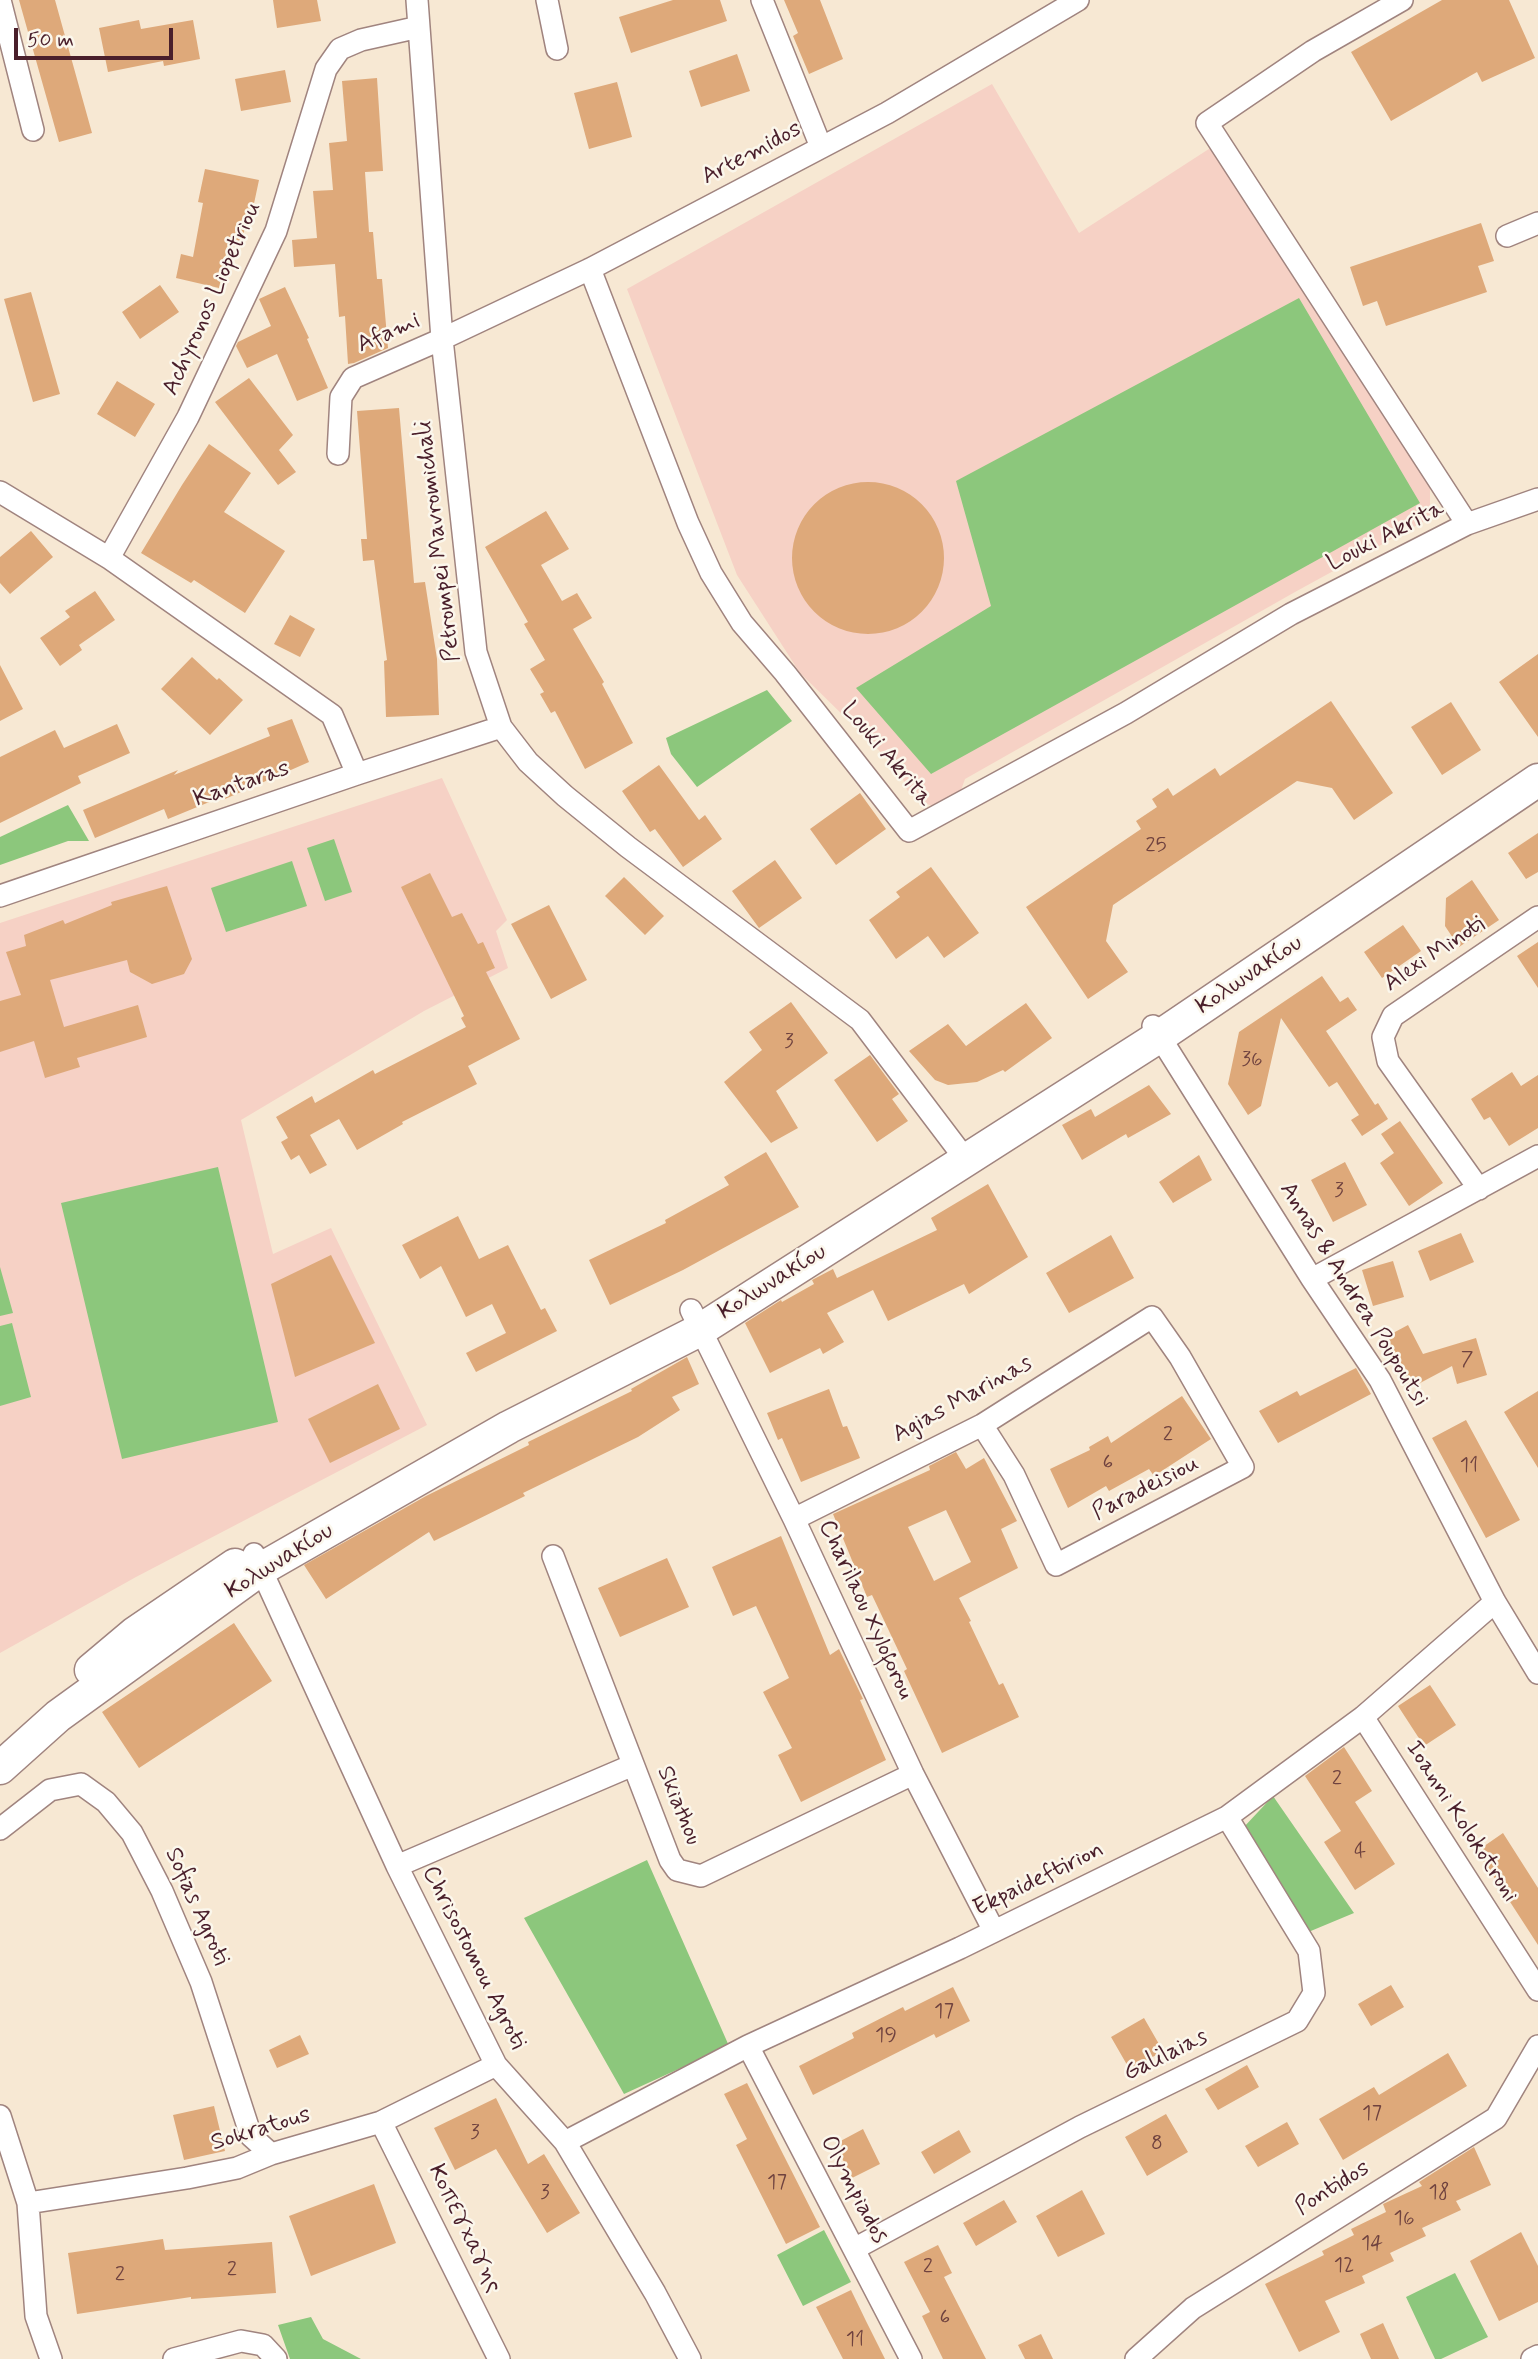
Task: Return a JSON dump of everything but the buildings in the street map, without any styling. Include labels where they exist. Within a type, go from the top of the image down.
[{"type":"main road","name":"Κολωνακίου","points":[[1156,1031],[1434,831],[1538,764]]},
{"type":"main road","name":"Κολωνακίου","points":[[0,1768],[58,1716],[258,1561],[448,1443],[580,1373],[695,1320],[1156,1031],[1538,780]]},
{"type":"main road","name":"Κολωνακίου","points":[[0,1749],[135,1633],[194,1591],[258,1561]]},
{"type":"street","points":[[0,0],[33,130]]},
{"type":"street","name":"Petrompei Mavromichali","points":[[417,0],[442,339],[476,652],[501,727],[528,762],[565,796],[628,847],[860,1020],[962,1154]]},
{"type":"street","points":[[547,0],[557,49]]},
{"type":"street","points":[[762,0],[821,147]]},
{"type":"street","name":"Artemidos","points":[[442,339],[590,269],[887,113],[1078,0]]},
{"type":"street","points":[[1402,0],[1313,51],[1208,123],[1467,524],[1538,499]]},
{"type":"street","name":"Achyronos Liopetriou","points":[[109,558],[188,417],[276,231],[327,69],[340,49],[361,40],[419,27]]},
{"type":"street","points":[[1507,236],[1538,223]]},
{"type":"street","name":"Louki Akrita","points":[[590,269],[688,523],[711,573],[742,623],[785,673],[909,831],[1126,713],[1292,614],[1467,524]]},
{"type":"street","name":"Afami","points":[[338,454],[341,397],[354,378],[442,339]]},
{"type":"street","points":[[0,492],[109,558],[332,715],[357,774]]},
{"type":"street","name":"Kantaras","points":[[0,896],[501,727]]},
{"type":"street","name":"Alexi Minoti","points":[[1479,1189],[1388,1061],[1383,1037],[1393,1016],[1538,917]]},
{"type":"street","name":"Annas & Andrea Poupoutsi","points":[[1156,1031],[1312,1279],[1380,1380],[1495,1602],[1538,1674]]},
{"type":"street","points":[[1312,1279],[1538,1156]]},
{"type":"street","name":"Paradeisiou","points":[[982,1425],[1014,1475],[1056,1565],[1244,1468],[1180,1357],[1152,1317]]},
{"type":"street","name":"Agias Marinas","points":[[794,1519],[982,1425],[1152,1317]]},
{"type":"street","name":"Charilaou Xyloforou","points":[[695,1320],[794,1519],[913,1774],[993,1931]]},
{"type":"street","name":"Skiathou","points":[[553,1556],[670,1860],[677,1870],[701,1876],[913,1774]]},
{"type":"street","name":"Chrisostomou Agroti","points":[[258,1561],[397,1866],[496,2065],[565,2143],[655,2293],[690,2359]]},
{"type":"street","name":"Ekpaideftirion","points":[[565,2143],[748,2046],[1227,1817],[1363,1717],[1495,1602]]},
{"type":"street","name":"Ioanni Kolokotroni","points":[[1363,1717],[1538,1990]]},
{"type":"street","points":[[397,1866],[633,1765]]},
{"type":"street","name":"Sofias Agroti","points":[[0,1829],[50,1790],[81,1784],[106,1802],[124,1822],[162,1891],[201,1982],[251,2136],[271,2154]]},
{"type":"street","name":"Galilaias","points":[[854,2249],[1080,2127],[1297,2021],[1314,1993],[1309,1951],[1227,1817]]},
{"type":"street","name":"Olympiados","points":[[748,2046],[911,2359]]},
{"type":"street","name":"Pontidos","points":[[1136,2359],[1193,2308],[1496,2118],[1538,2046]]},
{"type":"street","name":"Sokratous","points":[[28,2203],[237,2168],[271,2154],[381,2122],[496,2065]]},
{"type":"street","points":[[0,2116],[28,2203],[36,2316],[51,2359]]},
{"type":"street","name":"Κοπεγχαγης","points":[[381,2122],[499,2359]]},
{"type":"street","points":[[174,2359],[241,2341],[262,2345],[276,2359]]},
{"type":"street","points":[[1532,2359],[1538,2356]]},
{"type":"shaded area","points":[[992,84],[1079,233],[1215,145],[1430,486],[1430,518],[965,779],[960,793],[937,807],[923,803],[907,790],[900,771],[800,673],[737,575],[627,289]]},
{"type":"shaded area","points":[[442,778],[507,920],[496,931],[508,968],[424,1011],[241,1120],[273,1254],[331,1228],[427,1425],[136,1577],[0,1653],[0,923]]},
{"type":"green space","points":[[1299,298],[1420,503],[931,774],[856,688],[991,606],[956,481]]},
{"type":"green space","points":[[767,690],[792,721],[697,787],[671,754],[666,738]]},
{"type":"green space","points":[[68,805],[89,841],[68,841],[0,865],[0,837]]},
{"type":"green space","points":[[334,839],[352,892],[325,901],[307,848]]},
{"type":"green space","points":[[292,861],[307,906],[226,932],[211,888]]},
{"type":"green space","points":[[218,1167],[278,1422],[122,1459],[61,1203]]},
{"type":"green space","points":[[0,1267],[13,1313],[0,1316]]},
{"type":"green space","points":[[12,1323],[31,1397],[0,1406],[0,1326]]},
{"type":"green space","points":[[1273,1796],[1354,1913],[1306,1933],[1243,1828]]},
{"type":"green space","points":[[647,1860],[729,2046],[624,2094],[524,1918]]},
{"type":"green space","points":[[824,2230],[851,2282],[803,2306],[777,2255]]},
{"type":"green space","points":[[1455,2273],[1488,2337],[1441,2359],[1435,2359],[1406,2297]]},
{"type":"green space","points":[[311,2317],[323,2339],[361,2359],[290,2359],[278,2325]]}]
